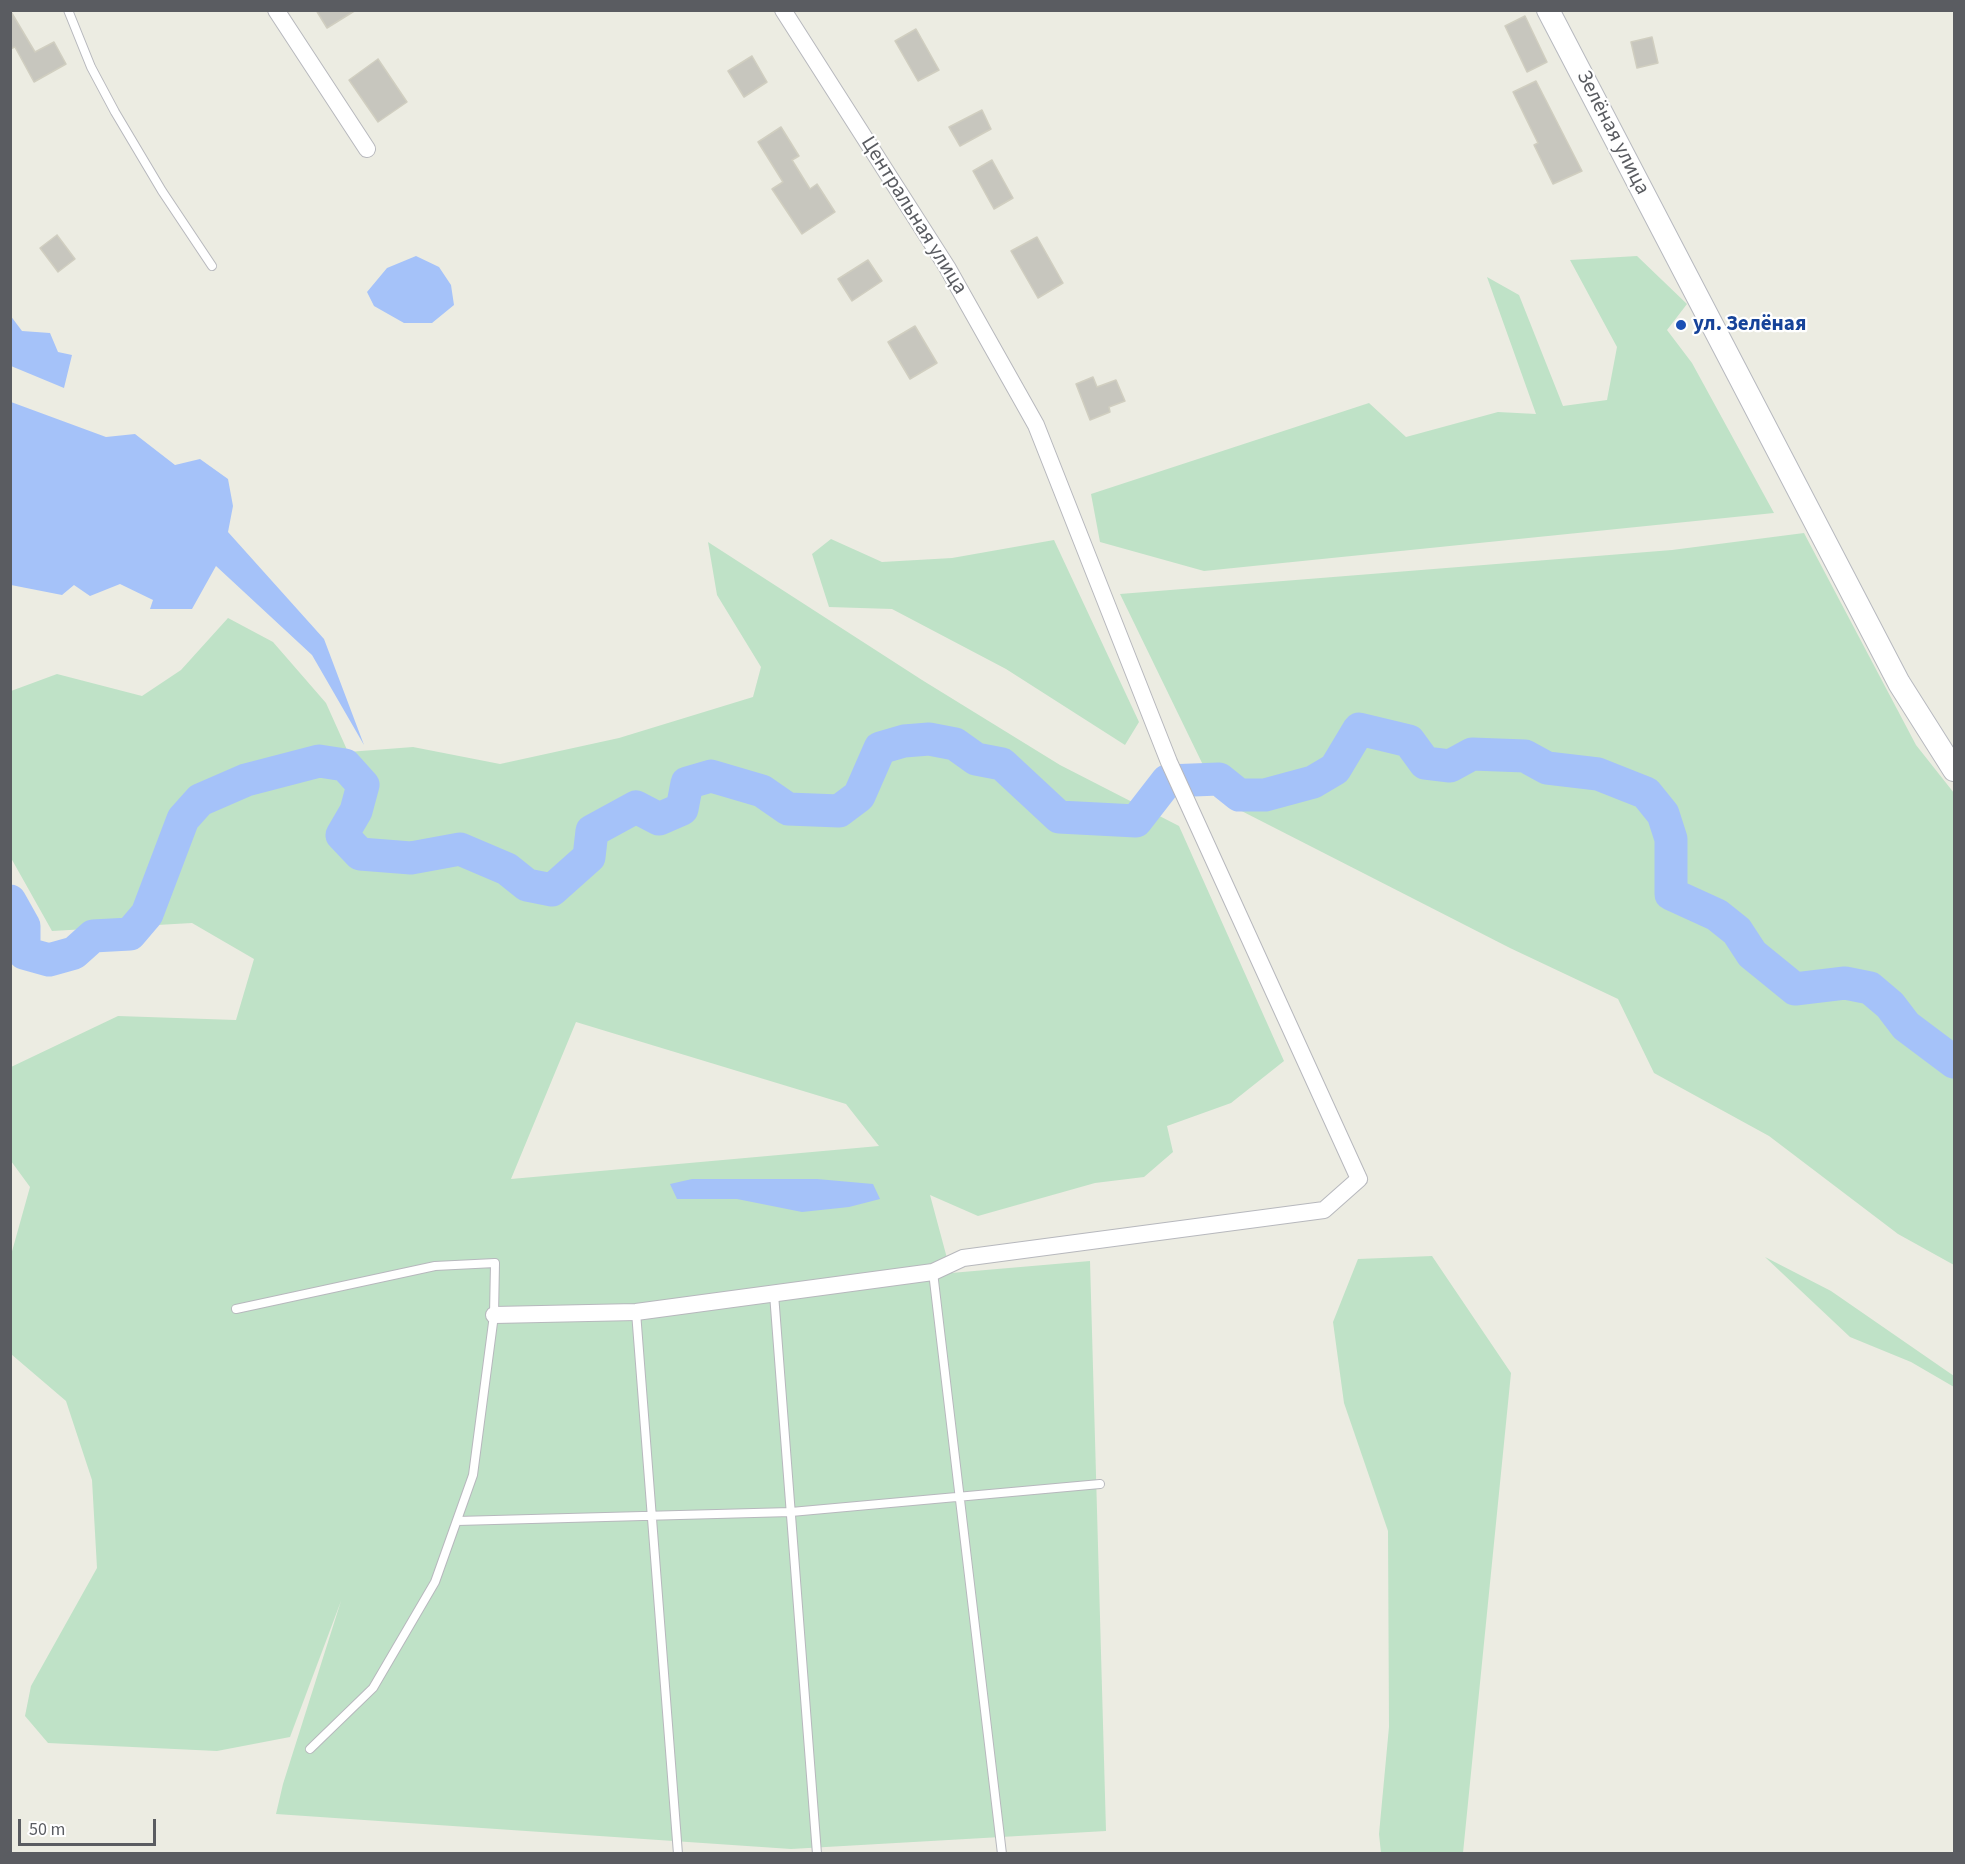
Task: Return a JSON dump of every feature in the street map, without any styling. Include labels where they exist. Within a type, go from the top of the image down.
[{"type":"main road","name":"Зелёная улица","points":[[1548,10],[1899,683],[1954,770]]},
{"type":"street","points":[[276,10],[367,149]]},
{"type":"street","name":"Центральная улица","points":[[783,10],[947,267],[1036,425],[1169,762],[1359,1179],[1324,1210],[963,1258],[933,1272]]},
{"type":"street","points":[[494,1315],[636,1312],[933,1272]]},
{"type":"lane","points":[[68,10],[91,67],[115,112],[162,191],[212,266]]},
{"type":"lane","points":[[236,1309],[435,1266],[495,1263],[494,1315],[473,1475],[435,1582],[373,1688],[310,1749]]},
{"type":"lane","points":[[933,1272],[1002,1854]]},
{"type":"lane","points":[[774,1294],[817,1854]]},
{"type":"lane","points":[[636,1312],[678,1854]]},
{"type":"lane","points":[[457,1521],[652,1518],[791,1512],[1100,1484]]},
{"type":"green space","points":[[1637,256],[1687,304],[1667,330],[1692,363],[1774,513],[1204,571],[1100,542],[1091,494],[1369,403],[1406,437],[1498,412],[1536,414],[1487,277],[1519,295],[1563,406],[1607,400],[1617,347],[1570,260]]},
{"type":"green space","points":[[1804,533],[1916,745],[1954,793],[1954,1265],[1898,1234],[1769,1136],[1654,1073],[1618,999],[1510,948],[1220,800],[1120,594],[1672,550]]},
{"type":"green space","points":[[831,539],[882,562],[952,558],[1054,540],[1139,722],[1125,745],[1006,669],[892,609],[829,607],[812,554]]},
{"type":"green space","points":[[708,542],[922,680],[1060,765],[1179,826],[1284,1061],[1231,1103],[1167,1126],[1173,1152],[1144,1177],[1095,1183],[978,1216],[930,1195],[951,1273],[1090,1261],[1106,1831],[791,1849],[276,1814],[283,1784],[341,1601],[290,1737],[217,1751],[48,1743],[25,1716],[31,1686],[97,1568],[92,1480],[66,1401],[11,1354],[11,1255],[30,1187],[11,1161],[11,1067],[118,1016],[236,1020],[254,959],[192,923],[52,931],[11,858],[11,691],[57,674],[142,696],[181,670],[228,618],[273,642],[326,703],[348,752],[413,747],[500,764],[619,738],[753,697],[761,667],[717,595]],"holes":[[[576,1022],[846,1104],[879,1146],[511,1179]]]},
{"type":"green space","points":[[1432,1256],[1511,1373],[1463,1853],[1381,1853],[1379,1834],[1389,1727],[1388,1531],[1344,1403],[1333,1322],[1358,1259]]},
{"type":"green space","points":[[1765,1257],[1831,1291],[1954,1376],[1954,1387],[1911,1362],[1850,1337]]},
{"type":"water","points":[[416,256],[439,267],[451,285],[454,305],[432,323],[404,323],[374,306],[367,292],[387,268]]},
{"type":"water","points":[[10,315],[22,331],[50,333],[58,352],[72,355],[64,388],[11,366]]},
{"type":"water","points":[[11,402],[106,437],[135,434],[175,465],[200,459],[228,479],[233,506],[228,532],[324,639],[364,745],[312,655],[216,566],[192,609],[150,609],[153,600],[120,584],[90,596],[74,585],[62,595],[11,585]]},
{"type":"water","points":[[692,1179],[817,1179],[873,1184],[880,1199],[849,1207],[802,1212],[737,1199],[677,1199],[670,1184]]},
{"type":"building","points":[[10,10],[35,52],[54,42],[66,64],[34,82],[15,47],[10,49]]},
{"type":"building","points":[[316,10],[356,10],[327,28]]},
{"type":"building","points":[[1525,16],[1547,62],[1527,72],[1505,26]]},
{"type":"building","points":[[916,29],[939,70],[918,81],[895,41]]},
{"type":"building","points":[[1652,37],[1658,63],[1637,68],[1631,42]]},
{"type":"building","points":[[752,56],[767,82],[744,97],[728,71]]},
{"type":"building","points":[[378,59],[407,102],[378,122],[349,80]]},
{"type":"building","points":[[1536,81],[1582,171],[1553,184],[1534,145],[1538,143],[1513,92]]},
{"type":"building","points":[[982,110],[991,129],[960,146],[949,127]]},
{"type":"building","points":[[781,127],[799,156],[792,160],[810,189],[817,184],[835,212],[802,234],[772,189],[783,182],[758,142]]},
{"type":"building","points":[[992,160],[1013,198],[994,209],[973,171]]},
{"type":"building","points":[[57,235],[75,259],[58,272],[40,248]]},
{"type":"building","points":[[1037,237],[1063,283],[1038,298],[1011,251]]},
{"type":"building","points":[[868,260],[882,281],[852,301],[838,279]]},
{"type":"building","points":[[915,326],[937,363],[910,379],[888,342]]},
{"type":"building","points":[[1093,377],[1097,387],[1116,380],[1125,401],[1109,407],[1110,412],[1090,420],[1076,384]]},
{"type":"waterway","points":[[10,901],[24,926],[24,953],[49,960],[74,953],[93,936],[130,934],[147,914],[183,819],[200,800],[246,780],[319,761],[345,765],[363,785],[356,811],[342,835],[360,854],[411,858],[460,849],[507,869],[527,885],[552,890],[589,857],[592,831],[636,807],[659,819],[682,809],[687,783],[711,776],[762,791],[788,809],[839,811],[859,796],[880,748],[904,741],[929,739],[955,744],[976,759],[1002,764],[1059,817],[1136,821],[1167,781],[1219,779],[1239,795],[1265,795],[1313,782],[1335,769],[1359,729],[1409,741],[1425,763],[1450,766],[1472,754],[1525,756],[1547,768],[1598,774],[1646,793],[1663,814],[1671,839],[1671,894],[1717,915],[1737,931],[1752,954],[1795,989],[1845,983],[1870,988],[1890,1005],[1906,1026],[1954,1062]]},
{"type":"place","name":"ул. Зелёная","points":[[1681,325]]}]
